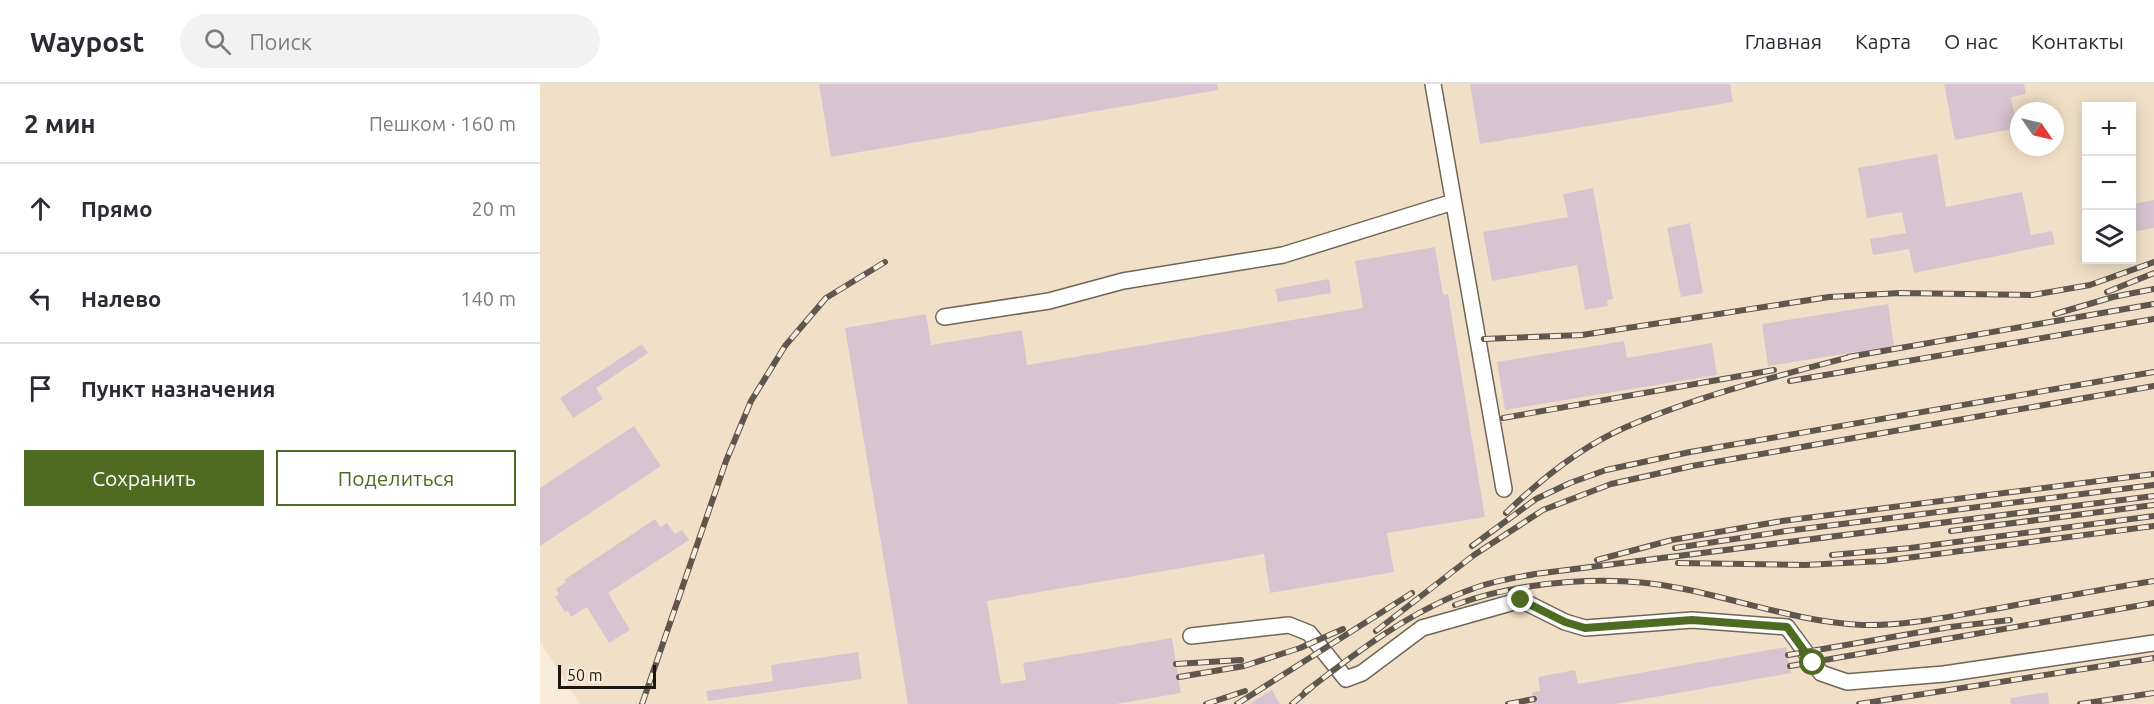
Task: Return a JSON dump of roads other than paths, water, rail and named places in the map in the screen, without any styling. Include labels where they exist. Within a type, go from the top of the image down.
[{"type":"street","points":[[1432,84],[1504,489]]},
{"type":"street","points":[[944,317],[1049,301],[1123,281],[1283,255],[1453,202]]},
{"type":"street","points":[[1191,636],[1289,625],[1309,633],[1346,679],[1362,673],[1422,628],[1521,600],[1565,622],[1585,628],[1692,620],[1787,627],[1821,673],[1847,682],[1944,674],[2154,643]]},
{"type":"railway","points":[[642,704],[726,461],[751,401],[785,346],[826,298],[885,262]]},
{"type":"railway","points":[[1484,339],[1582,335],[1829,297],[1900,293],[2032,295],[2090,285],[2154,262]]},
{"type":"railway","points":[[2107,292],[2154,273]]},
{"type":"railway","points":[[2055,314],[2113,297],[2154,289]]},
{"type":"railway","points":[[1848,357],[2154,304]]},
{"type":"railway","points":[[1790,381],[2154,319]]},
{"type":"railway","points":[[1506,513],[1562,465],[1592,445],[1624,428],[1709,396],[1854,356]]},
{"type":"railway","points":[[1503,418],[1774,370]]},
{"type":"railway","points":[[1472,546],[1536,499],[1606,470],[1690,452],[2154,372]]},
{"type":"railway","points":[[1376,631],[1474,555],[1543,510],[1611,484],[1692,466],[2154,386]]},
{"type":"railway","points":[[1597,560],[1672,540],[1782,521],[2154,474]]},
{"type":"railway","points":[[1675,548],[1786,531],[2154,485]]},
{"type":"railway","points":[[1305,692],[1364,648],[1406,621],[1449,598],[1495,582],[1535,574],[2154,496]]},
{"type":"railway","points":[[1951,531],[2154,505]]},
{"type":"railway","points":[[1832,555],[1910,548],[2154,516]]},
{"type":"railway","points":[[1678,563],[1805,565],[1883,561],[2154,526]]},
{"type":"railway","points":[[1455,605],[1510,590],[1539,585],[1569,582],[1628,582],[1684,589],[1817,620],[1878,625],[1910,623],[2154,581]]},
{"type":"railway","points":[[1237,704],[1412,593]]},
{"type":"railway","points":[[1790,666],[2154,603]]},
{"type":"railway","points":[[1788,655],[1950,627],[2010,620]]},
{"type":"railway","points":[[1179,677],[1244,666],[1300,648],[1343,629]]},
{"type":"railway","points":[[1859,704],[2154,658]]},
{"type":"railway","points":[[1176,664],[1241,660]]},
{"type":"railway","points":[[1292,704],[1312,687]]},
{"type":"railway","points":[[1206,704],[1245,691]]},
{"type":"railway","points":[[2080,704],[2154,693]]},
{"type":"railway","points":[[1508,704],[1534,699]]}]
